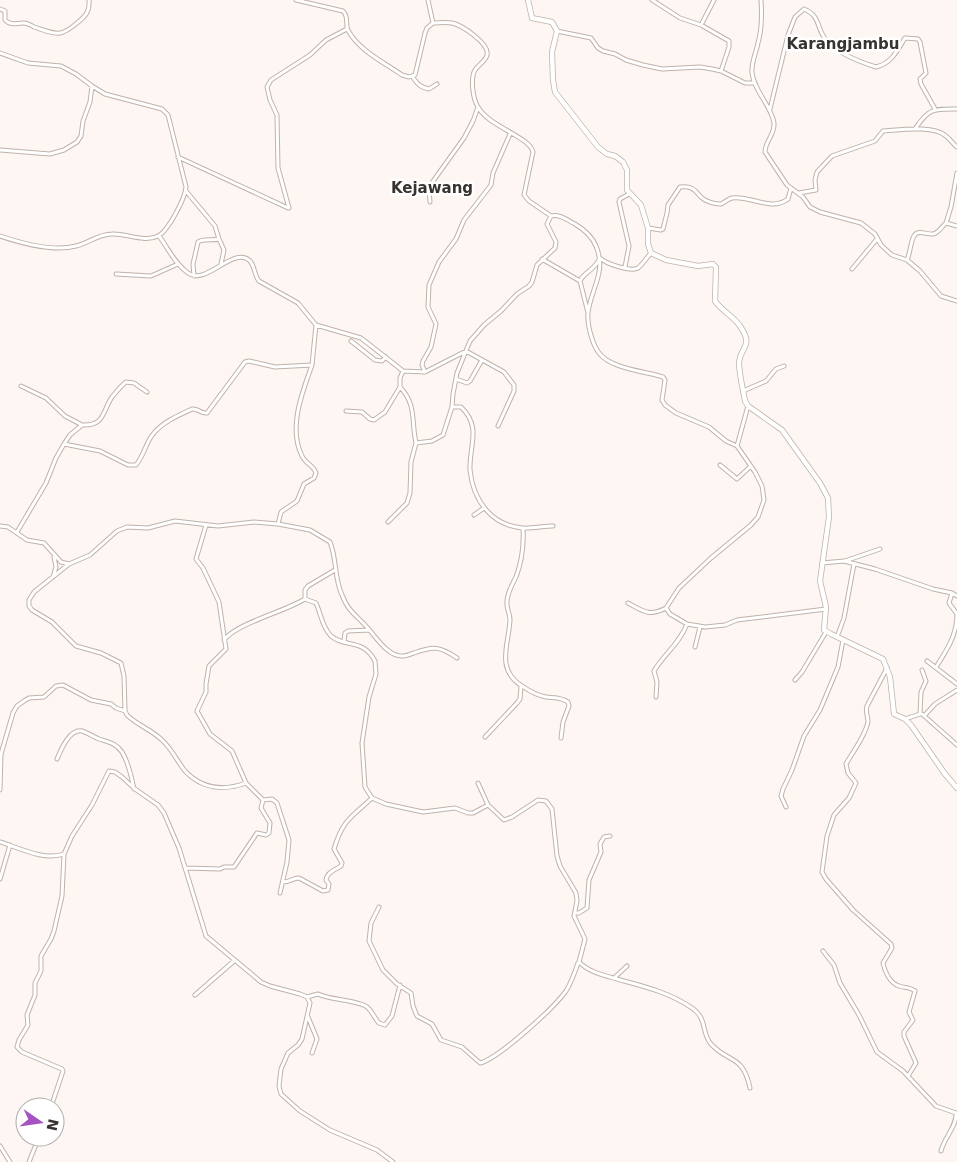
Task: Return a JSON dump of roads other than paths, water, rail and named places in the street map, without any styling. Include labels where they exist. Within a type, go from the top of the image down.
[{"type":"street","points":[[0,8],[6,13],[5,20],[8,23],[17,25],[24,23],[60,34],[70,29],[87,14],[89,0]]},
{"type":"street","points":[[296,0],[343,11],[348,17],[347,29],[361,46],[402,75],[412,76],[422,88],[429,89],[437,84]]},
{"type":"street","points":[[428,0],[433,23]]},
{"type":"street","points":[[528,0],[532,18],[552,22],[557,31],[552,52],[552,80],[555,92],[598,147],[623,162],[627,170],[627,190],[641,205],[648,228],[648,244],[651,253],[666,260],[698,266],[712,264],[716,267],[715,301],[739,325],[747,345],[740,357],[739,364],[747,408],[737,446]]},
{"type":"street","points":[[652,0],[680,18],[701,25],[729,41],[729,48],[721,71]]},
{"type":"street","points":[[701,25],[714,0]]},
{"type":"street","points":[[760,0],[761,25],[752,75],[773,120],[774,131],[766,142],[765,152],[780,176],[814,210],[861,223],[871,230],[881,245],[892,256],[907,260],[920,271],[941,296],[957,301]]},
{"type":"street","points":[[769,111],[788,35],[795,17],[804,9],[816,17],[823,36],[828,43],[846,54],[876,67],[892,58],[905,38],[918,39],[926,73],[920,79],[921,84],[935,109]]},
{"type":"street","points":[[412,76],[416,72],[425,33],[427,28],[433,23],[454,23],[486,47],[487,57],[476,68],[473,76],[478,107],[494,123],[510,134],[528,142],[532,148],[533,152],[525,197],[551,216],[555,215],[564,218],[583,229],[595,244],[600,258],[600,268],[588,314]]},
{"type":"street","points":[[178,156],[289,208],[278,168],[277,115],[270,100],[267,86],[272,80],[310,54],[326,40],[347,29]]},
{"type":"street","points":[[557,31],[591,38],[598,48],[603,51],[643,65],[662,69],[700,67],[721,71],[739,81],[755,83]]},
{"type":"street","points":[[0,53],[28,64],[61,66],[92,86],[118,98],[152,105],[166,112],[184,175],[186,190],[215,226],[224,250],[221,264]]},
{"type":"street","points":[[0,150],[50,154],[64,150],[77,142],[81,136],[92,86]]},
{"type":"street","points":[[430,202],[429,190],[431,184],[464,138],[478,107]]},
{"type":"street","points":[[914,129],[928,113],[935,109],[957,109]]},
{"type":"street","points":[[798,193],[816,190],[815,180],[817,172],[836,154],[876,141],[883,131],[914,129],[940,132],[948,137],[957,147]]},
{"type":"street","points":[[425,372],[422,365],[431,347],[436,324],[428,307],[429,285],[439,262],[456,239],[464,220],[491,185],[493,173],[510,134]]},
{"type":"street","points":[[907,260],[913,238],[916,234],[937,233],[946,223],[957,173]]},
{"type":"street","points":[[648,228],[661,230],[665,227],[668,205],[680,187],[690,187],[707,201],[721,204],[733,198],[769,204],[783,202],[788,199],[791,188]]},
{"type":"street","points":[[0,236],[30,244],[63,247],[79,245],[105,234],[122,234],[146,238],[159,236],[173,217],[186,190]]},
{"type":"street","points":[[625,267],[629,246],[619,202],[620,199],[629,194]]},
{"type":"street","points":[[416,443],[432,442],[443,435],[452,407],[456,379],[470,341],[479,329],[501,311],[517,294],[529,286],[537,265],[556,245],[547,224],[551,216]]},
{"type":"street","points":[[946,223],[957,226]]},
{"type":"street","points":[[159,236],[178,264],[194,276],[202,276],[221,264],[238,258],[249,260],[259,281],[298,302],[316,325],[362,338],[403,371],[425,372],[466,351]]},
{"type":"street","points":[[194,276],[193,264],[198,242],[201,240],[213,241],[219,239]]},
{"type":"street","points":[[852,269],[877,240]]},
{"type":"street","points":[[600,258],[614,266],[634,269],[638,268],[651,253]]},
{"type":"street","points":[[580,281],[582,277],[597,265],[600,258]]},
{"type":"street","points":[[542,259],[580,281],[594,345],[601,356],[627,368],[663,377],[665,380],[662,400],[665,405],[676,413],[709,427],[726,441],[737,446],[762,486],[764,500],[758,517],[679,588],[666,608],[653,614],[628,603]]},
{"type":"street","points":[[116,274],[151,276],[178,264]]},
{"type":"street","points":[[278,524],[281,512],[297,502],[304,484],[314,478],[316,474],[314,469],[302,457],[296,432],[299,403],[312,365],[316,325]]},
{"type":"street","points":[[351,341],[375,360],[380,362],[386,357]]},
{"type":"street","points":[[466,351],[504,372],[514,385],[514,391],[498,426]]},
{"type":"street","points":[[456,379],[467,383],[470,381],[482,360]]},
{"type":"street","points":[[64,444],[100,451],[128,465],[136,465],[142,458],[154,433],[173,418],[192,409],[195,408],[204,413],[207,412],[245,362],[249,361],[275,367],[312,365]]},
{"type":"street","points":[[744,391],[766,381],[776,369],[784,366]]},
{"type":"street","points":[[346,411],[362,412],[374,420],[385,412],[400,387],[400,378],[403,371]]},
{"type":"street","points":[[20,386],[46,398],[66,416],[82,425],[90,425],[101,419],[112,398],[126,382],[134,383],[146,392]]},
{"type":"street","points":[[388,522],[407,503],[410,493],[411,462],[416,443],[413,430],[414,414],[411,402],[407,394],[400,387]]},
{"type":"street","points":[[452,407],[462,407],[468,414],[472,425],[474,440],[470,469],[476,492],[484,508],[496,520],[523,528],[553,526]]},
{"type":"street","points":[[747,408],[782,430],[825,491],[829,504],[829,517],[820,581],[825,598],[824,628],[826,632],[883,659],[890,677],[894,714],[904,718],[957,788]]},
{"type":"street","points":[[17,532],[46,483],[64,444],[70,435],[82,425]]},
{"type":"street","points":[[720,465],[737,479],[751,466]]},
{"type":"street","points":[[474,515],[484,508]]},
{"type":"street","points":[[246,783],[221,789],[210,786],[186,771],[161,739],[151,730],[130,718],[125,711],[124,676],[121,663],[101,653],[76,646],[52,622],[32,610],[29,606],[29,600],[34,592],[69,564],[90,555],[120,529],[148,528],[175,521],[218,526],[254,522],[278,524],[310,530],[330,542],[341,594],[348,608],[386,648],[399,656],[405,656],[432,647],[443,649],[457,658]]},
{"type":"street","points":[[206,525],[196,559],[203,568],[218,602],[226,649],[209,666],[206,692],[198,711],[210,734],[232,751],[246,783],[263,800]]},
{"type":"street","points":[[0,526],[8,527],[28,540],[44,543],[63,563],[69,564]]},
{"type":"street","points":[[523,528],[520,567],[506,601],[506,607],[510,614],[510,623],[505,658],[511,676],[521,686],[545,697],[560,698],[568,702],[570,706],[563,722],[561,738]]},
{"type":"street","points":[[822,563],[844,561],[880,548]]},
{"type":"street","points":[[52,552],[56,562],[53,577]]},
{"type":"street","points":[[844,561],[875,569],[957,596]]},
{"type":"street","points":[[837,637],[844,618],[854,564]]},
{"type":"street","points":[[305,599],[308,586],[335,570]]},
{"type":"street","points":[[936,667],[954,636],[957,614],[949,602],[952,593]]},
{"type":"street","points":[[224,640],[228,635],[240,628],[280,612],[305,599],[316,603],[321,619],[331,635],[338,640],[364,648],[374,657],[376,666],[362,743],[365,787],[372,798],[386,804],[423,812],[455,808],[473,813],[488,805]]},
{"type":"street","points":[[666,608],[670,614],[687,624],[700,627],[718,626],[737,620],[826,607]]},
{"type":"street","points":[[656,696],[657,682],[654,671],[681,638],[687,624]]},
{"type":"street","points":[[695,647],[700,627]]},
{"type":"street","points":[[344,642],[345,633],[348,631],[369,630]]},
{"type":"street","points":[[795,680],[802,672],[826,632]]},
{"type":"street","points":[[786,807],[781,796],[783,788],[792,770],[804,736],[820,710],[838,666],[843,639]]},
{"type":"street","points":[[927,661],[957,684]]},
{"type":"street","points":[[888,668],[867,706],[868,719],[866,725],[856,748],[846,764],[848,773],[856,783],[848,798],[834,815],[827,836],[822,872],[826,880],[853,910],[892,944],[892,948],[883,963],[892,982],[915,991],[909,1012],[913,1020],[904,1032],[916,1063],[908,1076]]},
{"type":"street","points":[[920,714],[921,692],[926,681],[922,670]]},
{"type":"street","points":[[0,790],[2,749],[13,713],[17,706],[24,701],[29,698],[44,697],[56,686],[63,685],[92,700],[111,704],[125,711]]},
{"type":"street","points":[[485,737],[520,699],[521,686]]},
{"type":"street","points":[[924,716],[935,704],[957,690]]},
{"type":"street","points":[[904,718],[920,714],[924,716],[957,745]]},
{"type":"street","points":[[58,759],[68,738],[75,732],[84,732],[114,744],[119,748],[129,767],[135,789]]},
{"type":"street","points":[[54,1097],[62,1069],[22,1052],[17,1047],[28,1025],[27,1015],[35,995],[35,983],[41,971],[40,956],[51,940],[54,931],[62,896],[64,854],[72,836],[92,804],[106,773],[109,771],[116,772],[135,789],[158,805],[164,813],[179,848],[204,932],[213,943],[261,982],[307,997],[318,994],[367,1007],[379,1024],[385,1025],[392,1016],[400,986]]},
{"type":"street","points":[[379,907],[371,923],[369,941],[383,970],[400,986],[411,993],[414,1012],[417,1016],[432,1024],[441,1040],[462,1047],[480,1063],[498,1054],[551,1009],[567,990],[585,939],[575,919],[577,897],[560,866],[557,856],[555,824],[550,804],[546,801],[538,800],[506,820],[494,812],[488,805],[478,783]]},
{"type":"street","points":[[283,882],[290,882],[298,878],[323,892],[328,890],[329,884],[326,876],[341,866],[342,863],[334,849],[342,827],[346,821],[372,798]]},
{"type":"street","points":[[263,800],[272,799],[277,803],[287,832],[289,849],[280,894]]},
{"type":"street","points":[[185,868],[220,869],[234,867],[257,833],[266,835],[269,833],[270,823],[262,808],[263,800]]},
{"type":"street","points":[[575,913],[579,913],[587,908],[589,880],[601,852],[602,840],[604,836],[610,836]]},
{"type":"street","points":[[0,842],[36,854],[56,856],[64,854]]},
{"type":"street","points":[[0,879],[10,845]]},
{"type":"street","points":[[823,951],[834,965],[840,982],[859,1015],[873,1048],[908,1076],[936,1106],[957,1114],[941,1151]]},
{"type":"street","points":[[195,995],[234,961]]},
{"type":"street","points":[[578,962],[593,971],[650,988],[691,1007],[702,1018],[709,1042],[741,1066],[746,1073],[750,1088]]},
{"type":"street","points":[[614,978],[627,966]]},
{"type":"street","points":[[307,997],[310,1003],[308,1017],[300,1043],[288,1052],[283,1064],[279,1086],[281,1094],[300,1111],[330,1130],[377,1150],[392,1162]]},
{"type":"street","points":[[308,1017],[317,1039],[312,1053]]},
{"type":"street","points":[[0,1146],[10,1162]]},
{"type":"street","points":[[29,1162],[35,1147]]},
{"type":"district","name":"Karangjambu","points":[[843,44]]},
{"type":"district","name":"Kejawang","points":[[432,188]]}]
